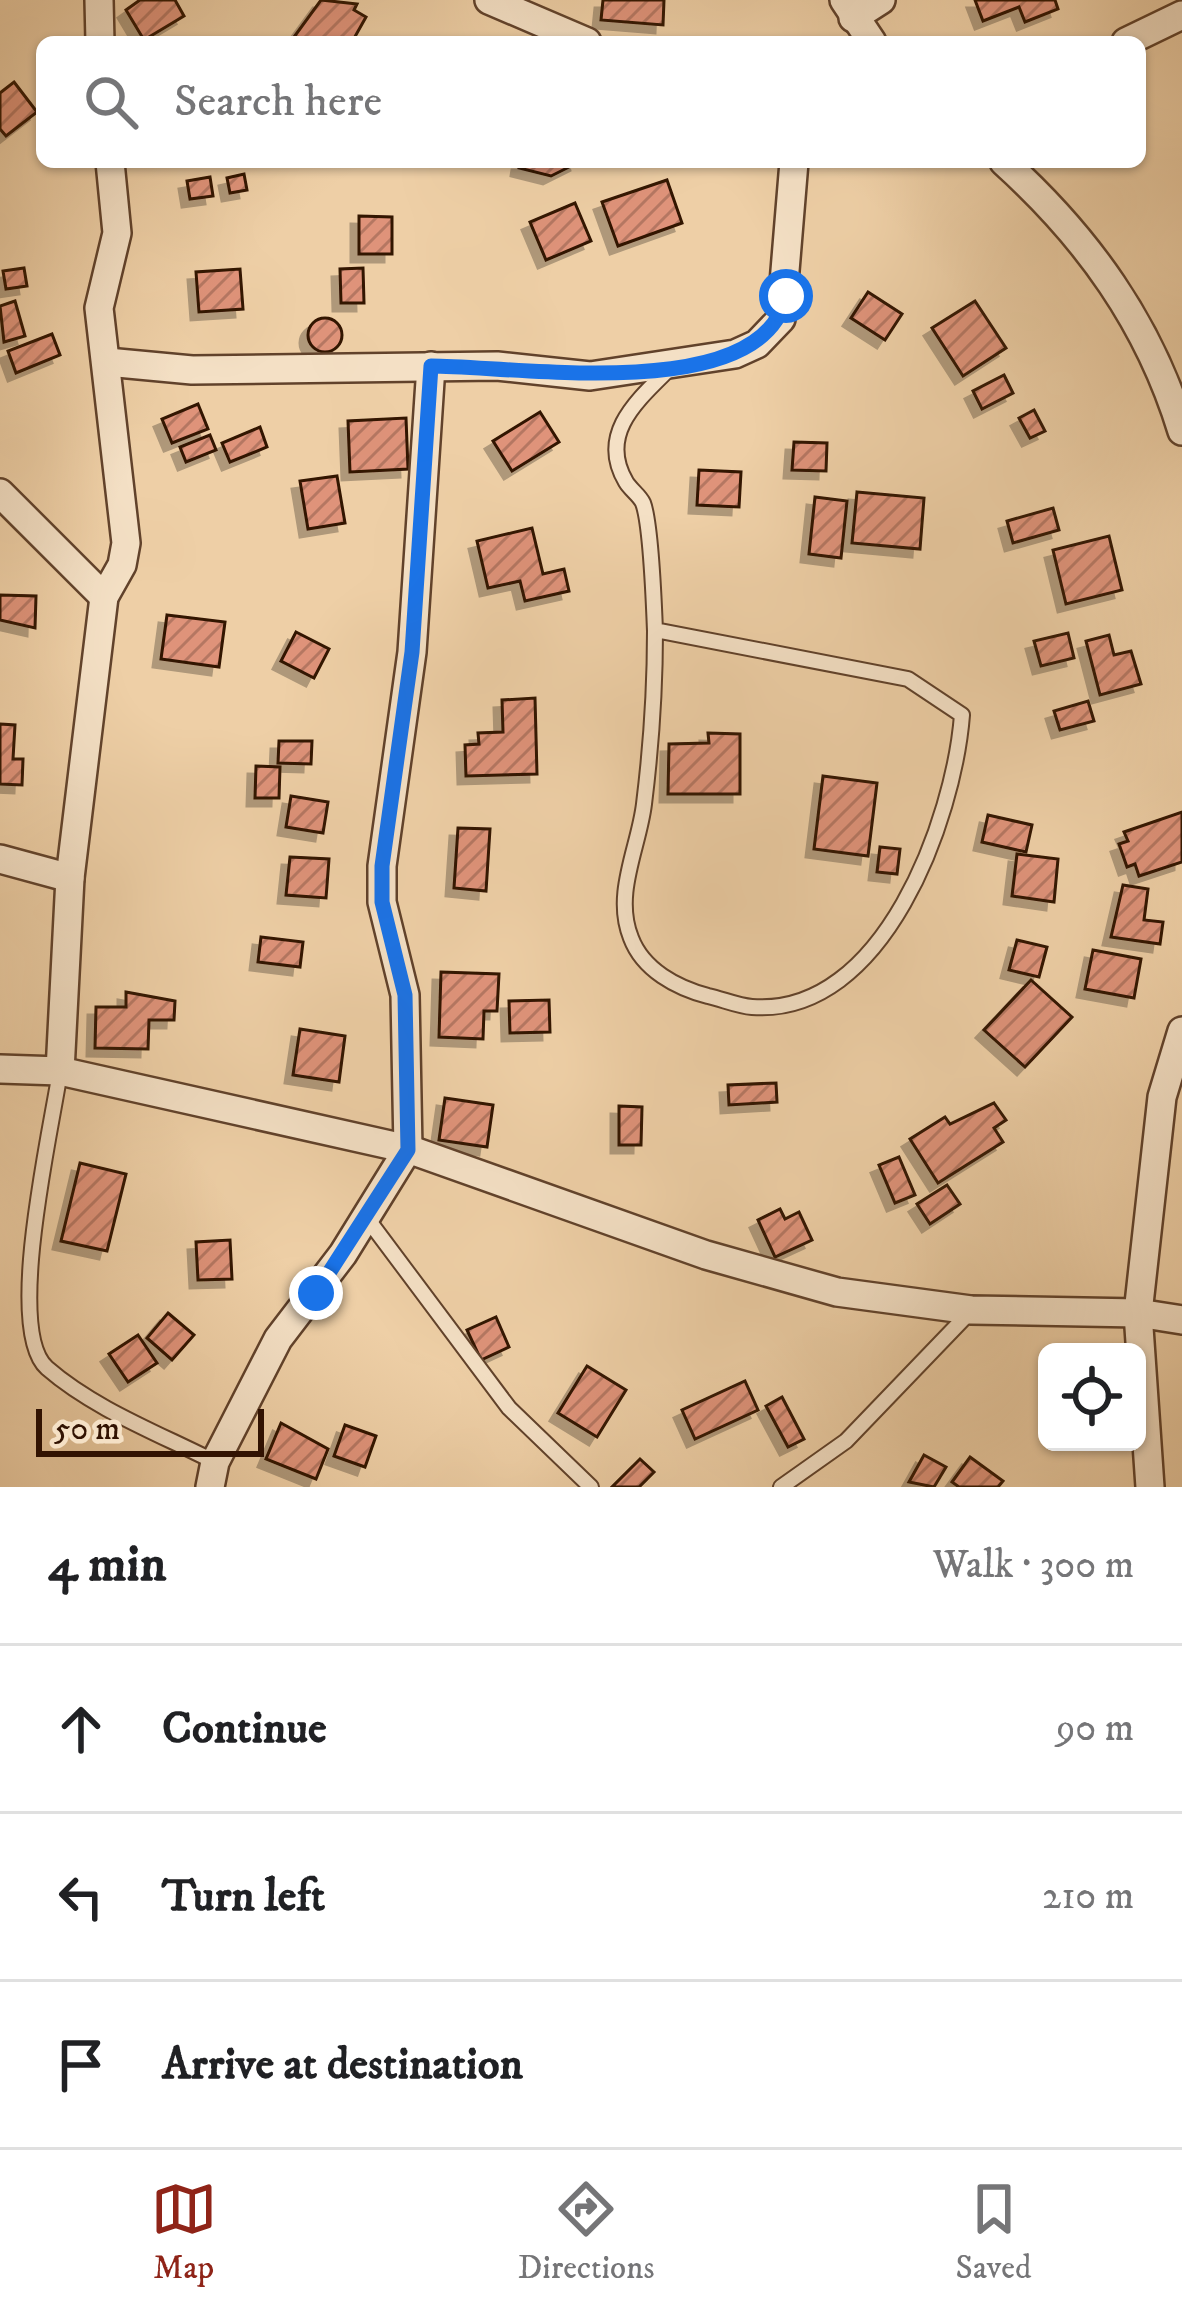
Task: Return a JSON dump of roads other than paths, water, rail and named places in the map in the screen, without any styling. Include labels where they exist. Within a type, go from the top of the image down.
[{"type":"street","points":[[99,0],[100,36]]},
{"type":"street","points":[[490,0],[573,36]]},
{"type":"street","points":[[868,36],[849,9],[881,0]]},
{"type":"street","points":[[1138,36],[1182,15]]},
{"type":"street","points":[[60,1071],[70,878],[104,597],[122,565],[126,543],[99,308],[117,233],[111,168]]},
{"type":"street","points":[[107,362],[192,370],[431,366],[590,376],[735,354],[757,344],[781,319],[794,168]]},
{"type":"street","points":[[1010,168],[1060,214],[1100,261],[1145,339],[1182,431]]},
{"type":"street","points":[[213,1475],[278,1339],[408,1150],[405,995],[382,902],[382,866],[412,652],[431,366]]},
{"type":"street","points":[[0,493],[104,597]]},
{"type":"street","points":[[0,859],[70,878]]},
{"type":"street","points":[[1150,1487],[1138,1313],[1162,1097],[1182,1031]]},
{"type":"street","points":[[0,1070],[60,1071],[408,1150],[706,1255],[837,1292],[971,1310],[1138,1313],[1182,1320]]},
{"type":"lane","points":[[655,630],[908,679],[962,715],[957,771],[919,874],[888,928],[852,969],[820,993],[753,1007],[697,993],[661,976],[630,937],[627,874],[644,807],[655,630],[643,503],[624,480],[616,439],[629,409],[671,367]]},
{"type":"lane","points":[[60,1071],[28,1296],[32,1342],[44,1366],[213,1475]]},
{"type":"lane","points":[[365,1217],[509,1408],[591,1487]]},
{"type":"lane","points":[[781,1487],[846,1441],[971,1310]]}]
